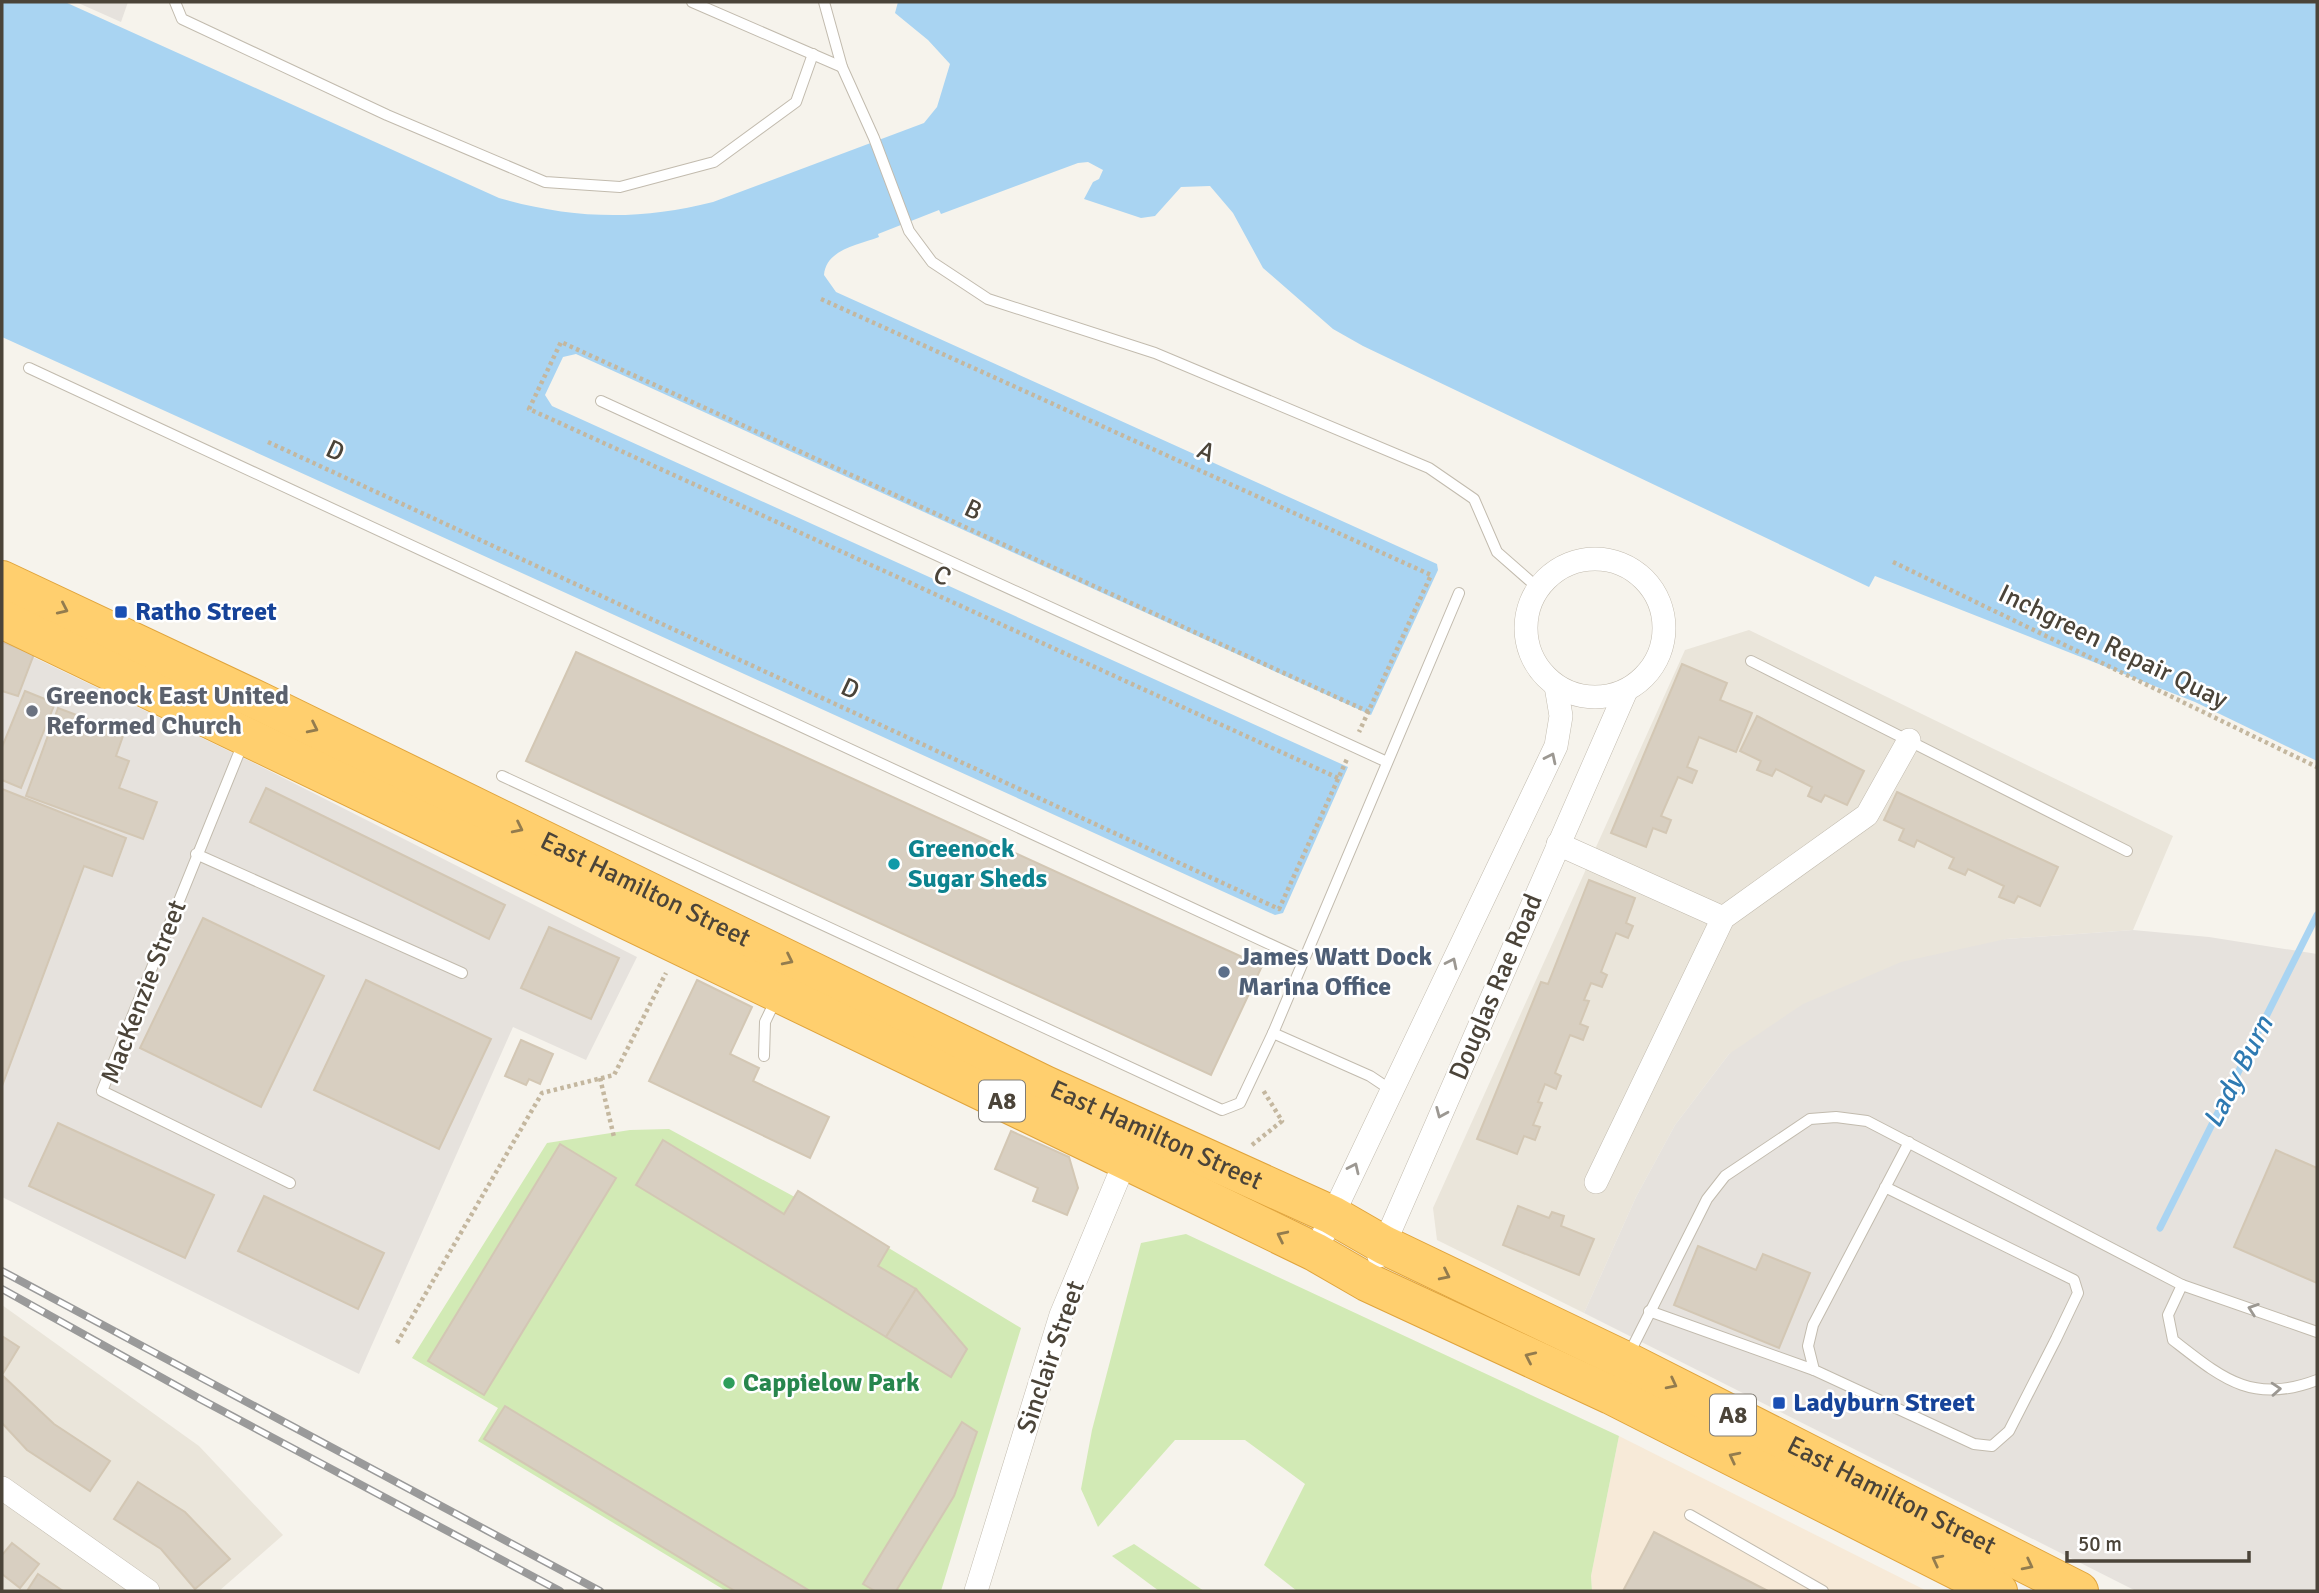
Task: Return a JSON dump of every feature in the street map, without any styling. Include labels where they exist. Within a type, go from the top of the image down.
[{"type":"highway","name":"East Hamilton Street","points":[[2,580],[254,718],[621,897],[1045,1085],[1133,1144],[1367,1282],[1618,1378],[2079,1591]]},
{"type":"highway","name":"East Hamilton Street","points":[[2,619],[254,718]]},
{"type":"highway","name":"East Hamilton Street","points":[[621,897],[681,945],[778,994],[1133,1144],[1332,1215],[1998,1591]]},
{"type":"street","points":[[1592,558],[1623,563],[1649,583],[1664,611],[1664,643],[1651,671],[1626,691],[1590,698],[1556,686],[1536,667],[1526,641],[1526,613],[1538,587],[1561,566],[1592,558]]},
{"type":"street","name":"Douglas Rae Road","points":[[1315,1252],[1556,746],[1561,716],[1556,686]]},
{"type":"street","name":"Douglas Rae Road","points":[[1367,1282],[1626,691]]},
{"type":"street","points":[[1597,1182],[1723,918],[1867,815],[1909,740]]},
{"type":"street","points":[[1558,844],[1723,918]]},
{"type":"street","name":"Sinclair Street","points":[[976,1591],[1061,1315],[1133,1144]]},
{"type":"street","points":[[8,1500],[148,1591]]},
{"type":"lane","points":[[175,2],[182,19],[387,115],[545,182],[620,187],[714,162],[796,102],[813,54]]},
{"type":"lane","points":[[692,2],[842,67]]},
{"type":"lane","points":[[824,2],[842,67],[874,138],[909,231],[932,262],[988,299],[1155,353],[1429,468],[1474,499],[1497,552],[1538,587]]},
{"type":"lane","points":[[29,368],[1304,960]]},
{"type":"lane","points":[[601,401],[1387,762]]},
{"type":"lane","points":[[502,776],[1222,1110],[1240,1103],[1273,1033],[1459,593]]},
{"type":"lane","points":[[1752,661],[2127,851]]},
{"type":"lane","name":"MacKenzie Street","points":[[254,718],[196,854],[102,1091],[290,1183]]},
{"type":"lane","points":[[196,854],[462,972]]},
{"type":"lane","points":[[764,1056],[765,1022],[778,994]]},
{"type":"lane","points":[[1273,1033],[1370,1076],[1391,1090]]},
{"type":"lane","points":[[1618,1378],[1707,1199],[1725,1176],[1810,1119],[1836,1116],[1867,1121],[2182,1285],[2317,1332]]},
{"type":"lane","points":[[1814,1370],[1808,1346],[1813,1325],[1909,1142]]},
{"type":"lane","points":[[1649,1311],[1814,1370],[1974,1444],[1992,1446],[2009,1431],[2078,1293],[2074,1280],[1885,1187]]},
{"type":"lane","points":[[2182,1285],[2168,1315],[2173,1340],[2224,1379],[2260,1390],[2298,1388],[2317,1380]]},
{"type":"lane","points":[[1690,1515],[1823,1591]]},
{"type":"path","name":"A","points":[[821,299],[1431,575],[1366,719]]},
{"type":"path","name":"B","points":[[561,342],[1369,712]]},
{"type":"path","name":"C","points":[[561,342],[529,409],[1338,778]]},
{"type":"path","name":"D","points":[[268,442],[1279,909],[1341,772]]},
{"type":"path","name":"Inchgreen Repair Quay","points":[[1893,562],[2317,767]]},
{"type":"path","points":[[397,1343],[542,1093],[614,1075],[681,945]]},
{"type":"path","points":[[1253,1075],[1282,1121],[1255,1140]]},
{"type":"path","points":[[600,1079],[614,1137]]},
{"type":"shaded area","points":[[76,2],[128,2],[121,22]]},
{"type":"shaded area","points":[[1749,630],[2173,836],[2133,930],[2006,939],[1729,1054],[1675,1125],[1636,1197],[1584,1313],[1437,1240],[1433,1208],[1685,650]]},
{"type":"shaded area","points":[[2,642],[250,761],[637,957],[586,1060],[513,1027],[359,1374],[2,1197]]},
{"type":"shaded area","points":[[2133,930],[2209,937],[2317,954],[2317,1591],[2136,1591],[1584,1313],[1636,1197],[1675,1125],[1729,1054],[1803,1004],[1901,962],[2006,939]]},
{"type":"shaded area","points":[[2,1305],[199,1446],[283,1535],[219,1591],[2,1591]]},
{"type":"shaded area","points":[[1619,1436],[1927,1591],[1592,1591],[1591,1576]]},
{"type":"green space","name":"Cappielow Park","points":[[669,1129],[887,1247],[1021,1328],[941,1591],[726,1591],[478,1441],[498,1408],[412,1358],[547,1143],[630,1130]]},
{"type":"green space","points":[[1186,1234],[1619,1436],[1591,1576],[1592,1591],[1297,1591],[1264,1565],[1305,1484],[1245,1440],[1175,1440],[1098,1527],[1081,1489],[1092,1430],[1141,1243]]},
{"type":"green space","points":[[1134,1544],[1204,1591],[1159,1591],[1112,1556]]},
{"type":"water","points":[[2,2],[65,2],[499,198],[579,214],[632,215],[713,202],[924,123],[937,107],[950,64],[928,40],[895,13],[898,2],[2317,2],[2317,761],[2195,702],[1875,576],[1869,587],[1363,346],[1333,329],[1263,268],[1233,213],[1210,186],[1181,187],[1155,216],[1141,218],[1084,199],[1103,170],[1088,162],[1078,163],[941,214],[939,210],[878,234],[879,237],[837,254],[826,266],[824,275],[836,292],[1437,564],[1438,570],[1371,715],[576,354],[563,357],[545,395],[552,406],[1348,767],[1283,913],[1275,915],[2,337]]},
{"type":"building","points":[[2,642],[34,654],[18,696],[2,691]]},
{"type":"building","name":"Greenock Sugar Sheds","points":[[576,652],[1262,966],[1211,1075],[526,761]]},
{"type":"building","points":[[1682,664],[1727,683],[1720,700],[1752,713],[1736,752],[1699,737],[1687,767],[1697,771],[1692,783],[1678,777],[1661,816],[1671,820],[1666,833],[1653,828],[1646,847],[1611,833]]},
{"type":"building","points":[[25,691],[55,703],[21,788],[2,780],[2,747]]},
{"type":"building","points":[[58,708],[124,733],[116,756],[129,761],[119,788],[157,802],[143,839],[26,796]]},
{"type":"building","points":[[1757,716],[1864,771],[1847,805],[1825,795],[1821,802],[1808,796],[1812,787],[1776,769],[1772,776],[1757,770],[1761,761],[1740,751]]},
{"type":"building","points":[[266,788],[505,905],[489,939],[250,822]]},
{"type":"building","points":[[2,789],[126,838],[112,876],[84,866],[2,1086]]},
{"type":"building","points":[[1897,792],[2058,867],[2040,906],[2018,896],[2014,903],[1999,897],[2004,886],[1968,869],[1965,875],[1949,868],[1954,858],[1917,840],[1914,847],[1899,840],[1904,829],[1884,820]]},
{"type":"building","points":[[1589,880],[1635,898],[1626,923],[1633,926],[1628,938],[1616,933],[1601,972],[1607,975],[1602,987],[1591,983],[1584,1000],[1589,1001],[1580,1024],[1588,1027],[1583,1040],[1570,1035],[1555,1073],[1561,1076],[1556,1089],[1545,1084],[1538,1102],[1542,1103],[1533,1125],[1540,1127],[1535,1140],[1524,1136],[1517,1154],[1477,1139],[1541,982],[1548,984]]},
{"type":"building","points":[[203,918],[324,976],[261,1107],[140,1048]]},
{"type":"building","points":[[549,927],[619,958],[591,1019],[521,988]]},
{"type":"building","points":[[366,980],[491,1039],[439,1149],[314,1090]]},
{"type":"building","points":[[697,980],[752,1007],[730,1054],[759,1068],[753,1081],[829,1117],[810,1158],[649,1081]]},
{"type":"building","points":[[521,1040],[553,1054],[540,1084],[529,1079],[526,1085],[505,1076]]},
{"type":"building","points":[[58,1123],[214,1195],[185,1258],[29,1186]]},
{"type":"building","points":[[1011,1131],[1069,1157],[1078,1188],[1067,1215],[1033,1201],[1038,1188],[995,1169]]},
{"type":"building","points":[[663,1140],[784,1214],[798,1191],[889,1247],[878,1266],[916,1289],[886,1337],[636,1185]]},
{"type":"building","points":[[560,1144],[616,1178],[484,1395],[428,1361]]},
{"type":"building","points":[[2276,1150],[2317,1168],[2317,1283],[2234,1247]]},
{"type":"building","points":[[264,1196],[384,1253],[358,1309],[238,1251]]},
{"type":"building","points":[[1518,1206],[1549,1218],[1552,1212],[1564,1216],[1561,1226],[1594,1239],[1579,1275],[1503,1245]]},
{"type":"building","points":[[1698,1246],[1756,1270],[1763,1254],[1810,1273],[1779,1348],[1674,1305]]},
{"type":"building","points":[[916,1289],[967,1349],[951,1377],[886,1337]]},
{"type":"building","points":[[2,1336],[19,1347],[2,1375]]},
{"type":"building","points":[[2,1375],[54,1424],[110,1461],[90,1491],[27,1450],[2,1423]]},
{"type":"building","points":[[505,1406],[810,1591],[735,1591],[484,1439]]},
{"type":"building","points":[[962,1422],[977,1432],[954,1496],[896,1591],[875,1591],[863,1584]]},
{"type":"building","points":[[138,1482],[185,1512],[230,1559],[195,1589],[161,1549],[114,1519]]},
{"type":"building","points":[[1654,1532],[1768,1591],[1623,1591]]},
{"type":"building","points":[[12,1543],[39,1564],[20,1588],[2,1574],[2,1555]]},
{"type":"building","points":[[38,1574],[63,1591],[27,1591]]},
{"type":"waterway","name":"Lady Burn","points":[[2160,1228],[2317,915]]},
{"type":"railway","points":[[2,1271],[600,1591]]},
{"type":"railway","points":[[2,1289],[202,1400],[560,1591]]},
{"type":"place","name":"Ratho Street","points":[[121,612]]},
{"type":"place","name":"Greenock East United Reformed Church","points":[[32,711]]},
{"type":"place","name":"Greenock Sugar Sheds","points":[[894,864]]},
{"type":"place","name":"James Watt Dock Marina Office","points":[[1224,972]]},
{"type":"place","name":"Cappielow Park","points":[[729,1383]]},
{"type":"place","name":"Ladyburn Street","points":[[1779,1403]]}]
